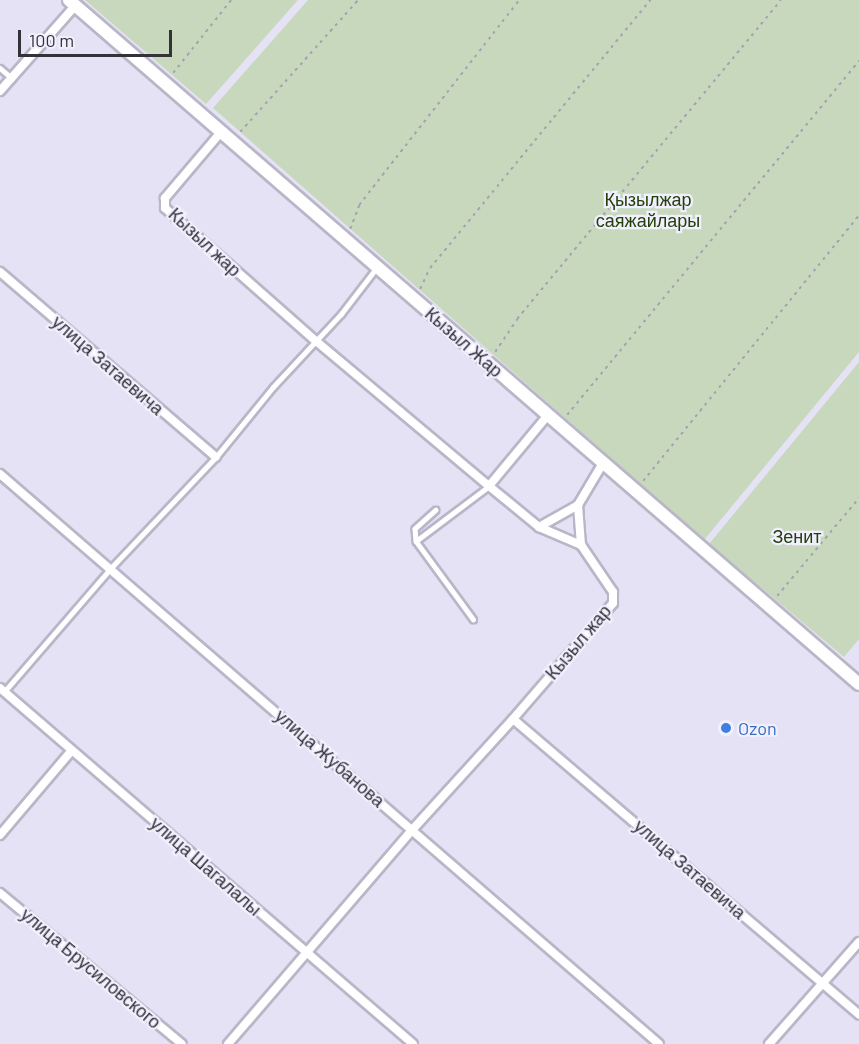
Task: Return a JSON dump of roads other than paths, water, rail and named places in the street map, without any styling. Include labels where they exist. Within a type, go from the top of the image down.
[{"type":"main road","name":"Кызыл Жар","points":[[72,3],[859,684]]},
{"type":"street","points":[[0,91],[72,3]]},
{"type":"street","name":"Кызыл жар","points":[[221,132],[165,198],[165,208],[316,341],[539,527],[581,545]]},
{"type":"street","name":"улица Затаевича","points":[[0,272],[216,457]]},
{"type":"street","points":[[489,486],[548,416]]},
{"type":"street","points":[[539,527],[578,505],[603,463]]},
{"type":"street","name":"улица Жубанова","points":[[0,474],[659,1044]]},
{"type":"street","name":"Кызыл жар","points":[[228,1044],[413,829],[513,719],[613,603],[613,592],[581,545],[578,505]]},
{"type":"street","name":"улица Шагалалы","points":[[2,690],[413,1044]]},
{"type":"street","name":"улица Затаевича","points":[[513,719],[859,1015]]},
{"type":"street","points":[[0,834],[72,750]]},
{"type":"street","name":"улица Брусиловского","points":[[0,892],[182,1044]]},
{"type":"street","points":[[769,1044],[859,942]]},
{"type":"lane","points":[[0,68],[12,78]]},
{"type":"lane","points":[[2,690],[110,569],[216,457],[377,267]]},
{"type":"lane","points":[[416,541],[489,486]]},
{"type":"lane","points":[[436,510],[415,529],[416,541],[473,619]]},
{"type":"place","name":"Ozon","points":[[726,728]]},
{"type":"park label","name":"Қызылжар саяжайлары","points":[[648,210]]},
{"type":"park label","name":"Зенит","points":[[797,536]]}]
